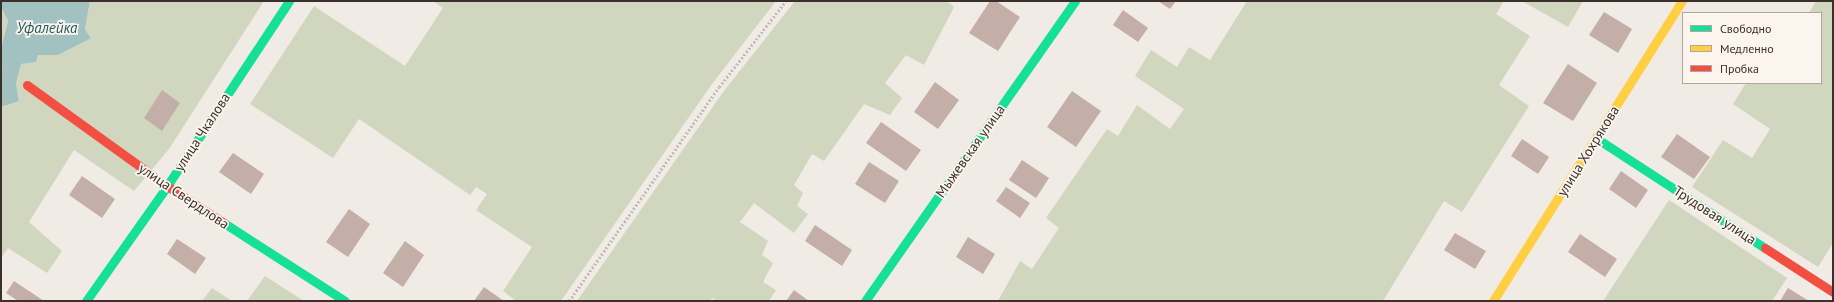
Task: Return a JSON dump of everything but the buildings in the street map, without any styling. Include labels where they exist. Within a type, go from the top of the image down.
[{"type":"street","name":"улица Чкалова","points":[[86,301],[167,186],[289,1]]},
{"type":"street","name":"Мыжевская улица","points":[[865,301],[1075,1]]},
{"type":"street","name":"улица Хохрякова","points":[[1492,301],[1682,1]]},
{"type":"street","name":"улица Свердлова","points":[[27,85],[167,186],[345,301]]},
{"type":"street","name":"Трудовая улица","points":[[1596,138],[1833,292]]},
{"type":"path","points":[[569,301],[719,87],[786,1]]},
{"type":"green space","points":[[90,1],[264,1],[169,149],[134,191],[74,150],[29,222],[62,251],[47,273],[8,248],[1,258],[1,107],[19,101],[16,84],[21,64],[36,62],[38,55],[58,55],[91,37],[85,29]]},
{"type":"green space","points":[[433,1],[776,1],[712,84],[561,301],[516,301],[503,291],[532,247],[476,210],[487,194],[476,187],[470,195],[359,119],[333,158],[250,104],[314,6],[405,66],[443,8]]},
{"type":"green space","points":[[795,1],[947,1],[954,7],[924,65],[906,55],[885,83],[902,98],[890,115],[864,104],[824,161],[812,154],[794,185],[803,193],[797,206],[808,214],[794,233],[754,203],[740,222],[768,241],[762,255],[773,263],[763,282],[776,290],[769,301],[717,301],[712,298],[710,301],[577,301],[724,91]]},
{"type":"green space","points":[[1247,1],[1504,1],[1496,14],[1530,36],[1499,85],[1529,106],[1462,212],[1444,201],[1383,301],[998,301],[1020,261],[1032,269],[1059,228],[1046,218],[1107,129],[1118,136],[1137,105],[1170,129],[1184,109],[1135,76],[1151,50],[1177,67],[1189,47],[1210,60]]},
{"type":"green space","points":[[1522,1],[1583,1],[1568,27]]},
{"type":"green space","points":[[1816,1],[1833,1],[1833,243],[1818,267],[1692,187],[1723,140],[1752,158],[1770,129],[1733,104],[1745,84],[1822,84],[1822,12],[1810,12]]},
{"type":"green space","points":[[1,7],[8,21],[1,49]]},
{"type":"green space","points":[[1669,200],[1787,278],[1772,301],[1603,301]]},
{"type":"green space","points":[[265,276],[304,301],[247,301]]},
{"type":"green space","points":[[212,288],[232,301],[202,301]]},
{"type":"water","name":"Уфалейка","points":[[1,1],[90,1],[85,29],[91,38],[58,55],[38,55],[36,62],[21,64],[16,84],[19,101],[1,107],[1,49],[8,21],[1,7]]},
{"type":"traffic: fast","points":[[86,301],[167,186],[289,1]]},
{"type":"traffic: fast","points":[[865,301],[1075,1]]},
{"type":"traffic: fast","points":[[1596,138],[1765,248]]},
{"type":"traffic: fast","points":[[224,223],[345,301]]},
{"type":"traffic: slow","points":[[1493,301],[1682,1]]},
{"type":"traffic: jam","points":[[27,85],[167,186],[224,223]]},
{"type":"traffic: jam","points":[[1765,248],[1833,292]]}]
